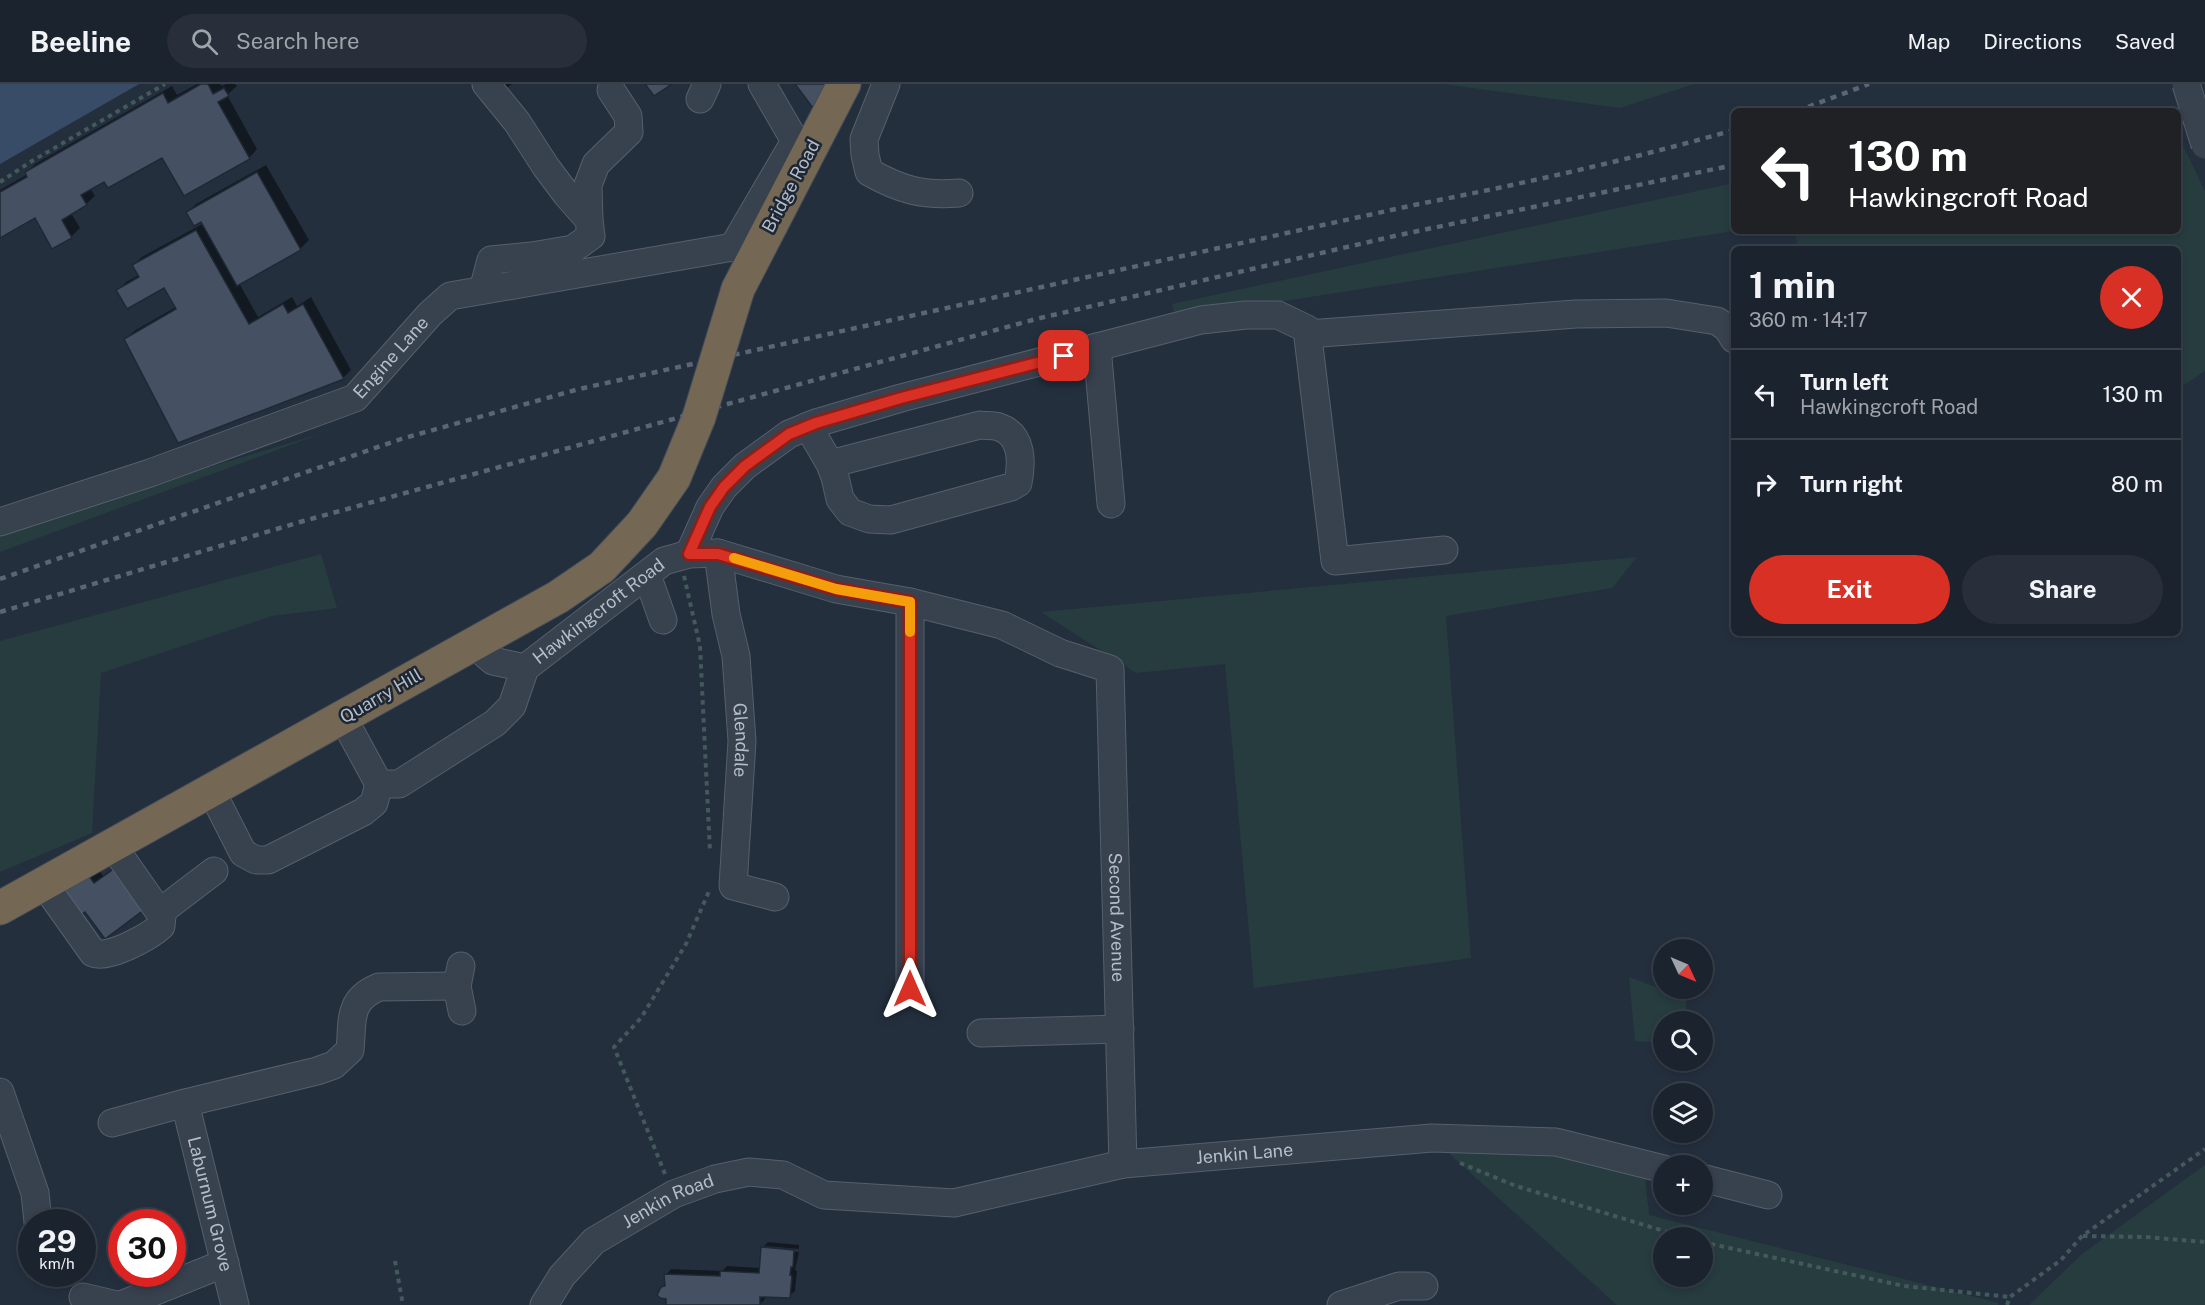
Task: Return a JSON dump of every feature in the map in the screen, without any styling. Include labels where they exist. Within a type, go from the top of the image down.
[{"type":"highway","name":"Bridge Road","points":[[699,417],[738,289],[744,252],[844,84]]},
{"type":"highway","name":"Quarry Hill","points":[[0,908],[212,792],[558,597],[602,567],[642,524],[674,478],[699,417]]},
{"type":"street","points":[[486,84],[517,122],[553,176],[589,220]]},
{"type":"street","points":[[744,252],[795,141],[762,84]]},
{"type":"street","points":[[886,84],[864,139],[869,172],[908,190],[932,195],[959,194]]},
{"type":"street","points":[[2186,84],[2205,145]]},
{"type":"street","points":[[483,290],[491,260],[573,249],[591,236],[588,184],[596,164],[629,132],[628,116],[611,90]]},
{"type":"street","name":"Engine Lane","points":[[0,522],[150,473],[355,398],[430,314],[450,296],[744,252]]},
{"type":"street","points":[[1308,334],[1576,314],[1656,313],[1717,321],[1727,328],[1731,334]]},
{"type":"street","points":[[684,555],[710,507],[724,487],[745,466],[789,434],[808,426],[901,398],[1201,320],[1246,315],[1278,315],[1307,329],[1335,561],[1444,550]]},
{"type":"street","points":[[1097,347],[1111,504]]},
{"type":"street","points":[[808,426],[831,464],[840,499],[850,512],[869,519],[891,520],[1011,487],[1018,483],[1021,456],[1012,434],[998,426],[980,425],[831,464]]},
{"type":"street","name":"Hawkingcroft Road","points":[[472,644],[493,661],[525,668],[664,561],[684,555],[718,554],[836,589],[910,602],[1002,625],[1060,653],[1110,669]]},
{"type":"street","name":"Glendale","points":[[718,554],[726,614],[736,656],[742,741],[733,886],[775,897]]},
{"type":"street","points":[[647,575],[663,620]]},
{"type":"street","points":[[909,989],[910,602]]},
{"type":"street","points":[[379,784],[399,784],[495,723],[512,706],[525,668]]},
{"type":"street","name":"Second Avenue","points":[[1110,669],[1123,1164]]},
{"type":"street","points":[[212,792],[243,853],[256,860],[268,860],[363,812],[374,803],[379,784],[344,718]]},
{"type":"street","points":[[44,884],[93,952],[98,955],[107,955],[154,933],[163,921],[160,912],[113,846]]},
{"type":"street","points":[[160,912],[214,871]]},
{"type":"street","points":[[112,1123],[334,1065],[350,1050],[353,1008],[368,992],[379,987],[460,988]]},
{"type":"street","points":[[981,1033],[1120,1029]]},
{"type":"street","points":[[0,1092],[35,1193],[37,1209]]},
{"type":"street","name":"Laburnum Grove","points":[[185,1103],[235,1305]]},
{"type":"street","name":"Jenkin Lane","points":[[824,1195],[954,1203],[1123,1164],[1432,1138],[1556,1142],[1653,1166]]},
{"type":"street","name":"Jenkin Road","points":[[544,1305],[562,1276],[594,1241],[674,1194],[715,1179],[750,1172],[783,1174],[824,1195]]},
{"type":"street","points":[[1713,1181],[1768,1195]]},
{"type":"street","points":[[83,1297],[119,1305],[225,1263]]},
{"type":"street","points":[[1341,1305],[1399,1286],[1425,1286]]},
{"type":"path","points":[[0,182],[165,84]]},
{"type":"path","points":[[684,555],[700,646],[711,862]]},
{"type":"path","points":[[674,1194],[614,1047],[641,1018],[686,944],[712,884]]},
{"type":"path","points":[[2007,1305],[2010,1297],[2061,1260],[2082,1236],[2205,1149]]},
{"type":"path","points":[[1455,1160],[1516,1186],[1653,1228]]},
{"type":"path","points":[[2082,1236],[2146,1237],[2205,1242]]},
{"type":"path","points":[[1713,1244],[1904,1286],[2010,1297]]},
{"type":"path","points":[[395,1261],[403,1305]]},
{"type":"green space","points":[[1443,84],[1694,84],[1620,108]]},
{"type":"green space","points":[[2181,141],[2205,191],[2205,371],[2181,387],[2181,246],[1798,246],[1796,234],[2181,234]]},
{"type":"green space","points":[[1731,184],[1731,231],[1175,318],[1172,304]]},
{"type":"green space","points":[[323,433],[0,552],[0,530]]},
{"type":"green space","points":[[321,554],[337,608],[272,616],[101,673],[92,833],[0,872],[0,641]]},
{"type":"green space","points":[[1637,557],[1612,588],[1446,616],[1471,958],[1254,988],[1225,664],[1136,673],[1041,612]]},
{"type":"green space","points":[[1629,977],[1653,986],[1653,999],[1686,999],[1686,1011],[1653,1011],[1653,1042],[1635,1041]]},
{"type":"green space","points":[[1445,1150],[1553,1150],[1645,1175],[1649,1215],[1697,1227],[1653,1227],[1653,1287],[1713,1287],[1713,1231],[1999,1303],[1998,1305],[1617,1305]]},
{"type":"green space","points":[[2205,1165],[2205,1305],[2029,1305],[2082,1254]]},
{"type":"water","points":[[0,84],[139,84],[0,164]]},
{"type":"building","points":[[201,84],[208,84],[213,94],[224,88],[229,96],[218,102],[250,159],[184,196],[162,158],[108,188],[104,182],[81,195],[87,205],[62,220],[72,238],[52,249],[35,218],[0,238],[0,192],[27,177],[25,172],[163,93],[168,103]]},
{"type":"building","points":[[645,84],[672,84],[654,96]]},
{"type":"building","points":[[795,84],[827,84],[813,108]]},
{"type":"building","points":[[257,172],[301,250],[237,286],[201,222],[194,226],[186,212]]},
{"type":"building","points":[[196,230],[249,324],[283,304],[288,313],[303,304],[344,379],[178,443],[124,339],[176,309],[164,288],[127,309],[116,290],[139,277],[132,265]]},
{"type":"building","points":[[115,868],[145,909],[105,939],[85,912],[77,918],[60,894],[87,873],[94,883]]},
{"type":"building","points":[[761,1247],[794,1250],[790,1275],[792,1276],[790,1298],[760,1297],[760,1305],[666,1305],[666,1299],[657,1295],[661,1287],[665,1286],[664,1274],[720,1276],[720,1271],[759,1273]]},
{"type":"railway","points":[[1805,108],[1869,84]]},
{"type":"railway","points":[[2181,122],[2205,123]]},
{"type":"railway","points":[[0,579],[401,439],[579,389],[1535,180],[1731,131]]},
{"type":"railway","points":[[0,612],[300,522],[1036,319],[1399,235],[1731,166]]},
{"type":"slow traffic","points":[[734,558],[836,589],[910,602],[910,632]]},
{"type":"route","points":[[910,989],[910,602],[836,589],[718,554],[689,554],[710,507],[724,487],[745,466],[789,434],[816,423],[901,398],[1064,356]]}]
